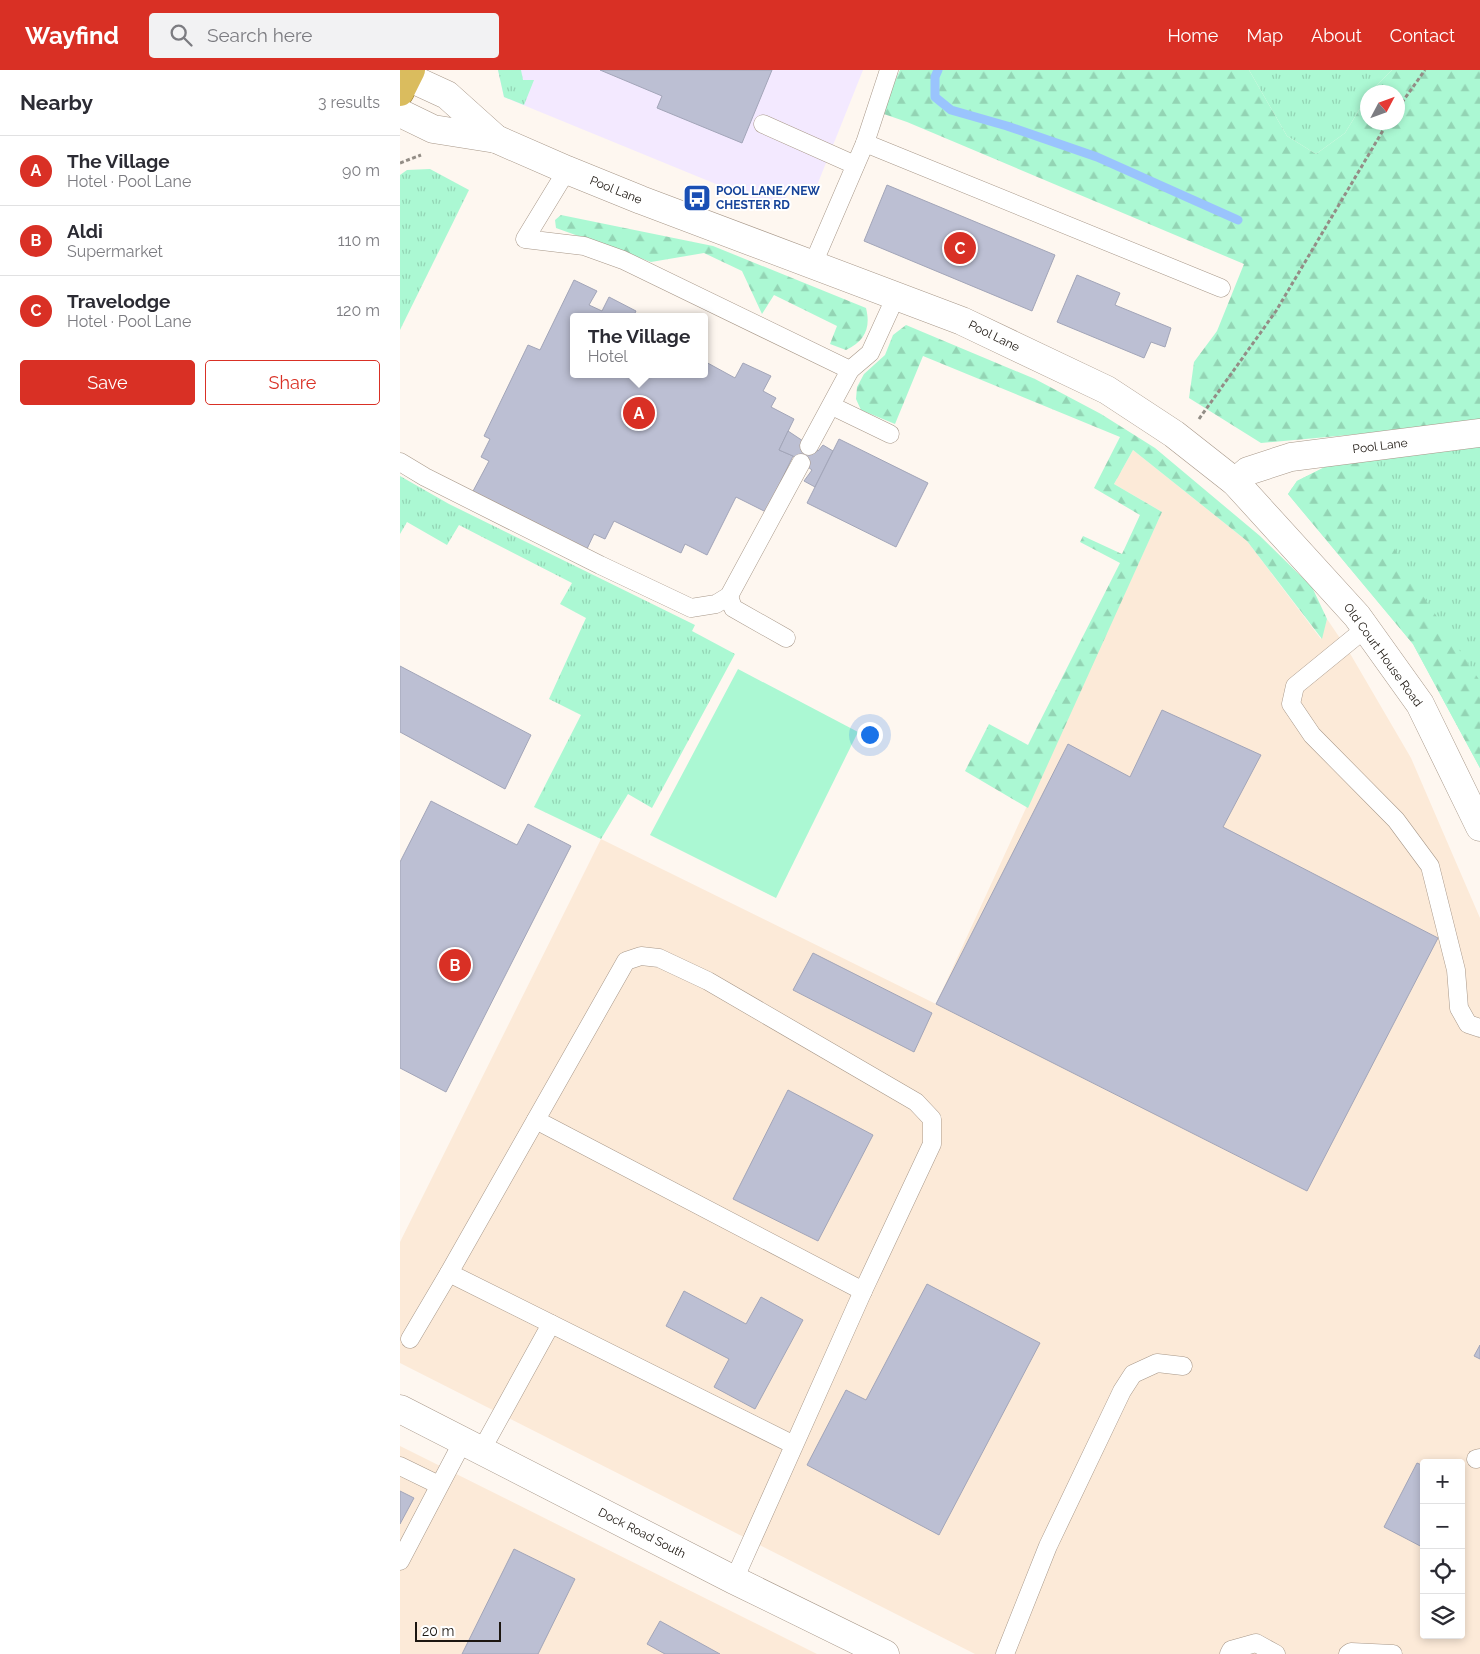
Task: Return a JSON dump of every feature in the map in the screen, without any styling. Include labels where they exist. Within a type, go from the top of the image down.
[{"type":"street","name":"Pool Lane","points":[[405,79],[447,95],[496,139]]},
{"type":"street","name":"Pool Lane","points":[[400,113],[433,129],[496,139],[641,200],[962,320],[1107,390],[1183,442],[1235,482],[1248,471],[1291,457],[1480,433]]},
{"type":"street","name":"Old Court House Road","points":[[1235,482],[1357,616],[1420,704],[1480,827]]},
{"type":"street","name":"Dock Road South","points":[[400,1409],[734,1580],[885,1654]]},
{"type":"lane","points":[[813,264],[865,143],[889,70]]},
{"type":"lane","points":[[763,124],[855,165]]},
{"type":"lane","points":[[865,143],[1221,288]]},
{"type":"lane","points":[[567,170],[525,239],[584,246],[623,260],[850,370]]},
{"type":"lane","points":[[810,446],[850,370],[870,353],[896,296]]},
{"type":"lane","points":[[832,406],[890,434]]},
{"type":"lane","points":[[400,462],[425,477],[565,548],[691,608],[716,604],[729,596],[801,463]]},
{"type":"lane","points":[[729,596],[733,608],[786,638]]},
{"type":"lane","points":[[1366,628],[1295,686],[1290,704],[1312,735],[1396,820],[1430,866],[1456,970],[1458,1008],[1468,1024],[1480,1028]]},
{"type":"lane","points":[[410,1339],[450,1273],[626,961],[641,956],[659,958],[708,981],[916,1102],[932,1119],[932,1144],[863,1291],[734,1580]]},
{"type":"lane","points":[[536,1120],[863,1291]]},
{"type":"lane","points":[[450,1273],[794,1445]]},
{"type":"lane","points":[[400,1561],[439,1485],[472,1446],[551,1324]]},
{"type":"lane","points":[[1005,1654],[1048,1546],[1122,1391],[1133,1374],[1157,1363],[1183,1366]]},
{"type":"lane","points":[[400,1466],[439,1485]]},
{"type":"lane","points":[[1230,1654],[1231,1650],[1256,1643],[1276,1654]]},
{"type":"lane","points":[[1348,1654],[1351,1652],[1393,1654]]},
{"type":"path","points":[[1405,98],[1425,70]]},
{"type":"path","points":[[1183,442],[1276,311],[1383,130]]},
{"type":"shaded area","points":[[498,70],[863,70],[812,198],[790,190],[779,210],[504,97]]},
{"type":"shaded area","points":[[1133,450],[1247,541],[1321,639],[1327,619],[1348,650],[1411,758],[1480,918],[1480,1654],[975,1654],[400,1363],[400,1242],[601,839],[936,1004],[1162,512],[1114,484]]},
{"type":"shaded area","points":[[400,1446],[817,1654],[400,1654]]},
{"type":"green space","points":[[498,70],[521,70],[523,80],[534,80],[524,105],[504,97]]},
{"type":"green space","points":[[900,70],[1249,70],[1287,136],[1316,154],[1345,133],[1360,108],[1360,130],[1405,130],[1405,85],[1377,85],[1392,70],[1480,70],[1480,420],[1392,431],[1261,443],[1189,398],[1194,362],[1217,331],[1244,264],[907,122],[881,113]]},
{"type":"green space","points":[[1249,70],[1392,70],[1377,85],[1360,85],[1360,108],[1345,133],[1316,154],[1287,136]]},
{"type":"green space","points":[[430,169],[469,190],[400,330],[400,175],[407,170]]},
{"type":"green space","points":[[561,215],[713,246],[866,308],[867,328],[862,338],[846,350],[830,344],[837,326],[774,295],[762,314],[742,271],[704,253],[651,262],[556,228],[555,220]]},
{"type":"green space","points":[[906,325],[1035,379],[1101,414],[1155,448],[1260,536],[1312,587],[1327,619],[1322,639],[1247,541],[1133,450],[1114,484],[1162,512],[1028,808],[965,771],[989,724],[1028,745],[1120,563],[1080,542],[1083,536],[1122,554],[1140,515],[1094,488],[1120,437],[923,356],[895,424],[861,410],[856,399],[857,387],[864,374],[885,355],[893,335]]},
{"type":"green space","points":[[1480,446],[1480,768],[1413,644],[1288,494],[1297,481],[1327,466]]},
{"type":"green space","points":[[1375,459],[1388,491],[1392,544],[1413,581],[1480,681],[1480,768],[1413,644],[1288,494],[1297,481],[1327,466]]},
{"type":"green space","points":[[400,476],[449,504],[695,625],[692,631],[735,654],[652,808],[628,794],[601,839],[534,807],[581,715],[549,699],[586,618],[560,604],[572,583],[459,525],[447,545],[407,522],[400,534]]},
{"type":"green space","points":[[738,669],[858,732],[776,898],[650,835]]},
{"type":"building","points":[[600,70],[772,70],[742,143],[657,108],[662,96]]},
{"type":"building","points":[[887,185],[1055,255],[1032,311],[864,241]]},
{"type":"building","points":[[1077,275],[1120,293],[1115,305],[1171,328],[1165,347],[1151,342],[1144,358],[1057,322]]},
{"type":"building","points":[[574,280],[597,291],[589,305],[602,311],[609,297],[636,311],[635,313],[570,313],[570,378],[708,378],[708,363],[735,378],[743,363],[771,376],[763,391],[776,398],[771,407],[794,419],[779,450],[793,456],[766,512],[736,497],[707,555],[685,544],[681,553],[614,521],[605,539],[594,534],[586,551],[472,493],[489,461],[481,457],[490,439],[484,436],[528,345],[540,350]]},
{"type":"building","points":[[788,431],[818,451],[823,445],[833,451],[815,487],[804,481],[812,470],[793,456],[779,450]]},
{"type":"building","points":[[839,439],[928,483],[896,547],[807,503]]},
{"type":"building","points":[[400,666],[531,735],[505,789],[400,732]]},
{"type":"building","points":[[1162,710],[1261,755],[1223,827],[1438,938],[1307,1191],[936,1004],[1068,744],[1130,777]]},
{"type":"building","points":[[431,801],[517,845],[528,824],[571,846],[446,1092],[400,1068],[400,862]]},
{"type":"building","points":[[813,953],[932,1013],[914,1052],[793,990]]},
{"type":"building","points":[[788,1090],[873,1135],[818,1241],[733,1199]]},
{"type":"building","points":[[927,1284],[1040,1343],[939,1535],[807,1465],[846,1390],[866,1400]]},
{"type":"building","points":[[684,1291],[746,1324],[761,1297],[803,1320],[755,1409],[714,1387],[729,1359],[666,1326]]},
{"type":"building","points":[[1480,1345],[1480,1359],[1474,1356]]},
{"type":"building","points":[[1417,1463],[1420,1464],[1420,1546],[1384,1527]]},
{"type":"building","points":[[400,1491],[414,1498],[400,1524]]},
{"type":"building","points":[[514,1549],[575,1579],[538,1654],[462,1654]]},
{"type":"building","points":[[660,1621],[720,1654],[665,1654],[647,1644]]},
{"type":"waterway","points":[[938,70],[935,77],[935,97],[951,110],[1007,126],[1097,157],[1238,220]]},
{"type":"place","name":"POOL LANE/NEW CHESTER RD","points":[[697,198]]},
{"type":"place","name":"Travelodge","points":[[960,248]]},
{"type":"place","name":"The Village","points":[[639,413]]},
{"type":"place","name":"Aldi","points":[[455,965]]}]
